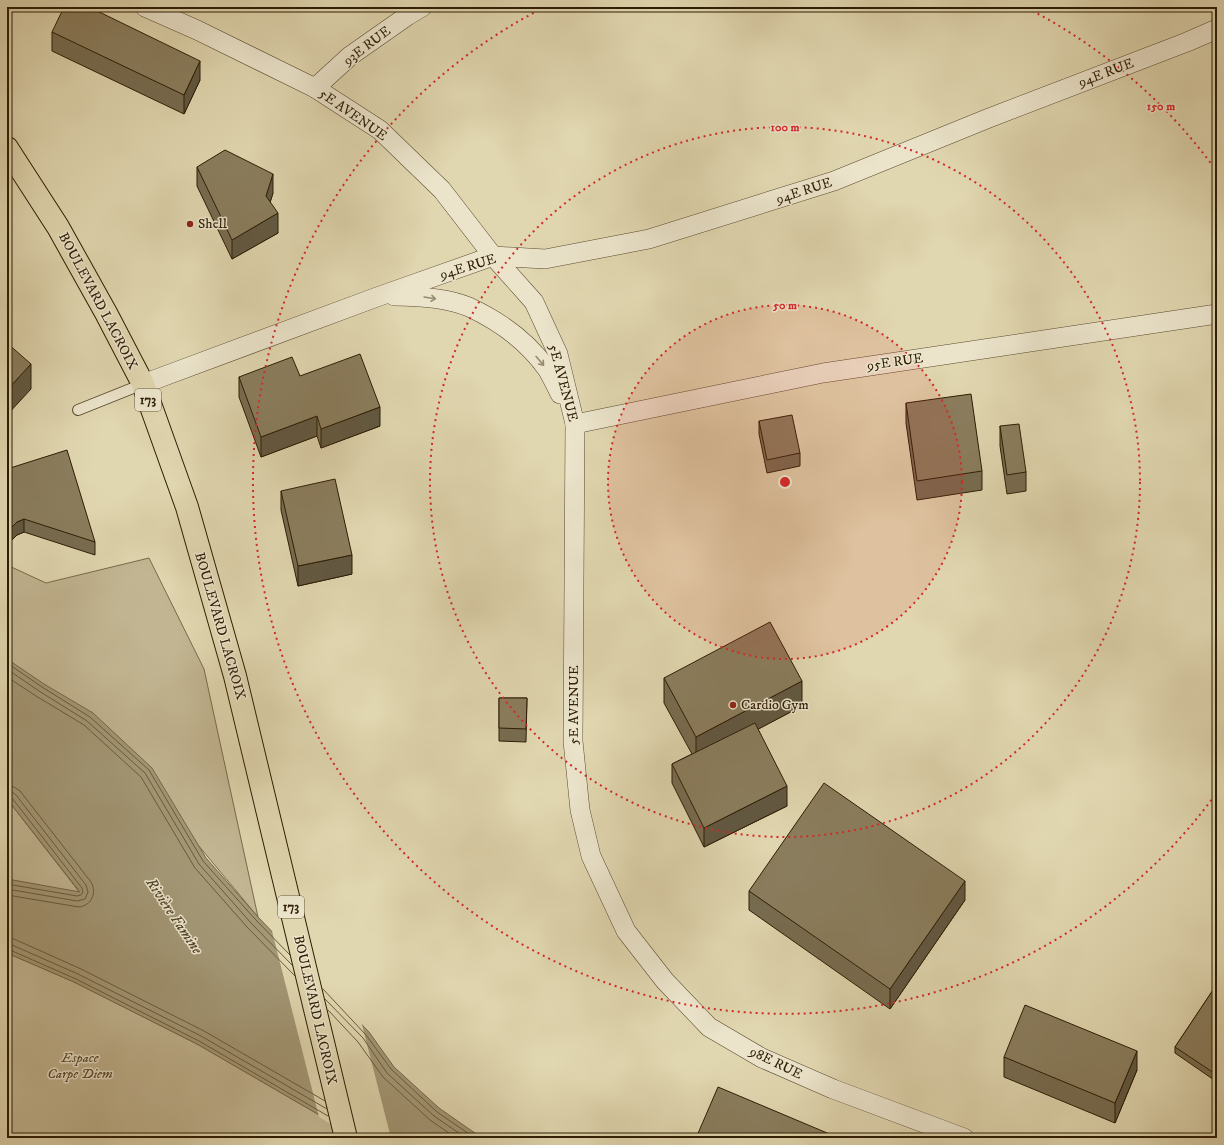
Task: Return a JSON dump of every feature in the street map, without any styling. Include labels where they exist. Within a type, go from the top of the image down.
[{"type":"main road","name":"BOULEVARD LACROIX","points":[[7,148],[58,226],[143,384],[187,507],[235,676],[346,1138]]},
{"type":"street","name":"5E AVENUE","points":[[145,7],[197,30],[315,88],[380,130],[442,190],[493,256],[534,302],[558,354],[575,424],[573,741],[580,810],[591,856],[626,931]]},
{"type":"street","name":"93E RUE","points":[[315,88],[350,56],[422,7]]},
{"type":"street","name":"94E RUE","points":[[143,384],[377,297],[493,256],[545,259],[649,239],[834,181],[989,118],[1187,42],[1217,29]]},
{"type":"street","name":"94E RUE","points":[[377,297],[415,296],[445,301],[468,307],[496,322],[523,341],[548,370],[575,424]]},
{"type":"street","name":"95E RUE","points":[[575,424],[823,373],[1217,314]]},
{"type":"street","name":"98E RUE","points":[[626,931],[665,981],[708,1026],[762,1058],[833,1089],[964,1138]]},
{"type":"lane","points":[[78,410],[143,384]]},
{"type":"green space","points":[[149,558],[204,669],[258,917],[198,845],[7,661],[7,565],[46,583]]},
{"type":"green space","points":[[7,799],[80,893],[7,879]]},
{"type":"green space","name":"Espace Carpe Diem","points":[[7,953],[74,982],[197,1044],[347,1131],[349,1138],[7,1138]]},
{"type":"water","name":"Rivière Famine","points":[[7,659],[44,684],[93,713],[152,768],[206,858],[258,917],[369,1032],[394,1067],[439,1108],[482,1138],[359,1138],[197,1044],[74,982],[7,953],[7,879],[80,892],[7,799]]},
{"type":"pier","points":[[271,927],[361,1021],[391,1138],[355,1138],[319,1117]]},
{"type":"building","points":[[64,7],[89,7],[200,61],[184,95],[52,32]]},
{"type":"building","points":[[225,150],[273,174],[266,196],[278,213],[232,240],[197,167]]},
{"type":"building","points":[[7,343],[31,364],[7,390]]},
{"type":"building","points":[[360,354],[380,407],[321,429],[317,416],[261,437],[239,377],[292,357],[300,376]]},
{"type":"building","points":[[971,394],[982,471],[917,481],[906,403]]},
{"type":"building","points":[[792,415],[800,453],[767,460],[759,421]]},
{"type":"building","points":[[1019,424],[1026,472],[1007,475],[1000,426]]},
{"type":"building","points":[[67,450],[95,542],[24,519],[17,522],[7,532],[7,469]]},
{"type":"building","points":[[335,479],[352,555],[298,566],[281,491]]},
{"type":"building","name":"Cardio Gym","points":[[770,622],[802,681],[696,737],[664,678]]},
{"type":"building","points":[[499,698],[527,698],[526,729],[499,728]]},
{"type":"building","points":[[755,723],[787,786],[704,828],[672,764]]},
{"type":"building","points":[[824,783],[965,881],[890,989],[749,891]]},
{"type":"building","points":[[1217,984],[1217,1075],[1175,1047]]},
{"type":"building","points":[[1025,1005],[1137,1051],[1115,1103],[1004,1057]]},
{"type":"building","points":[[718,1087],[839,1138],[696,1138]]},
{"type":"place","name":"Shell","points":[[190,224]]},
{"type":"place","name":"Cardio Gym","points":[[733,705]]}]
